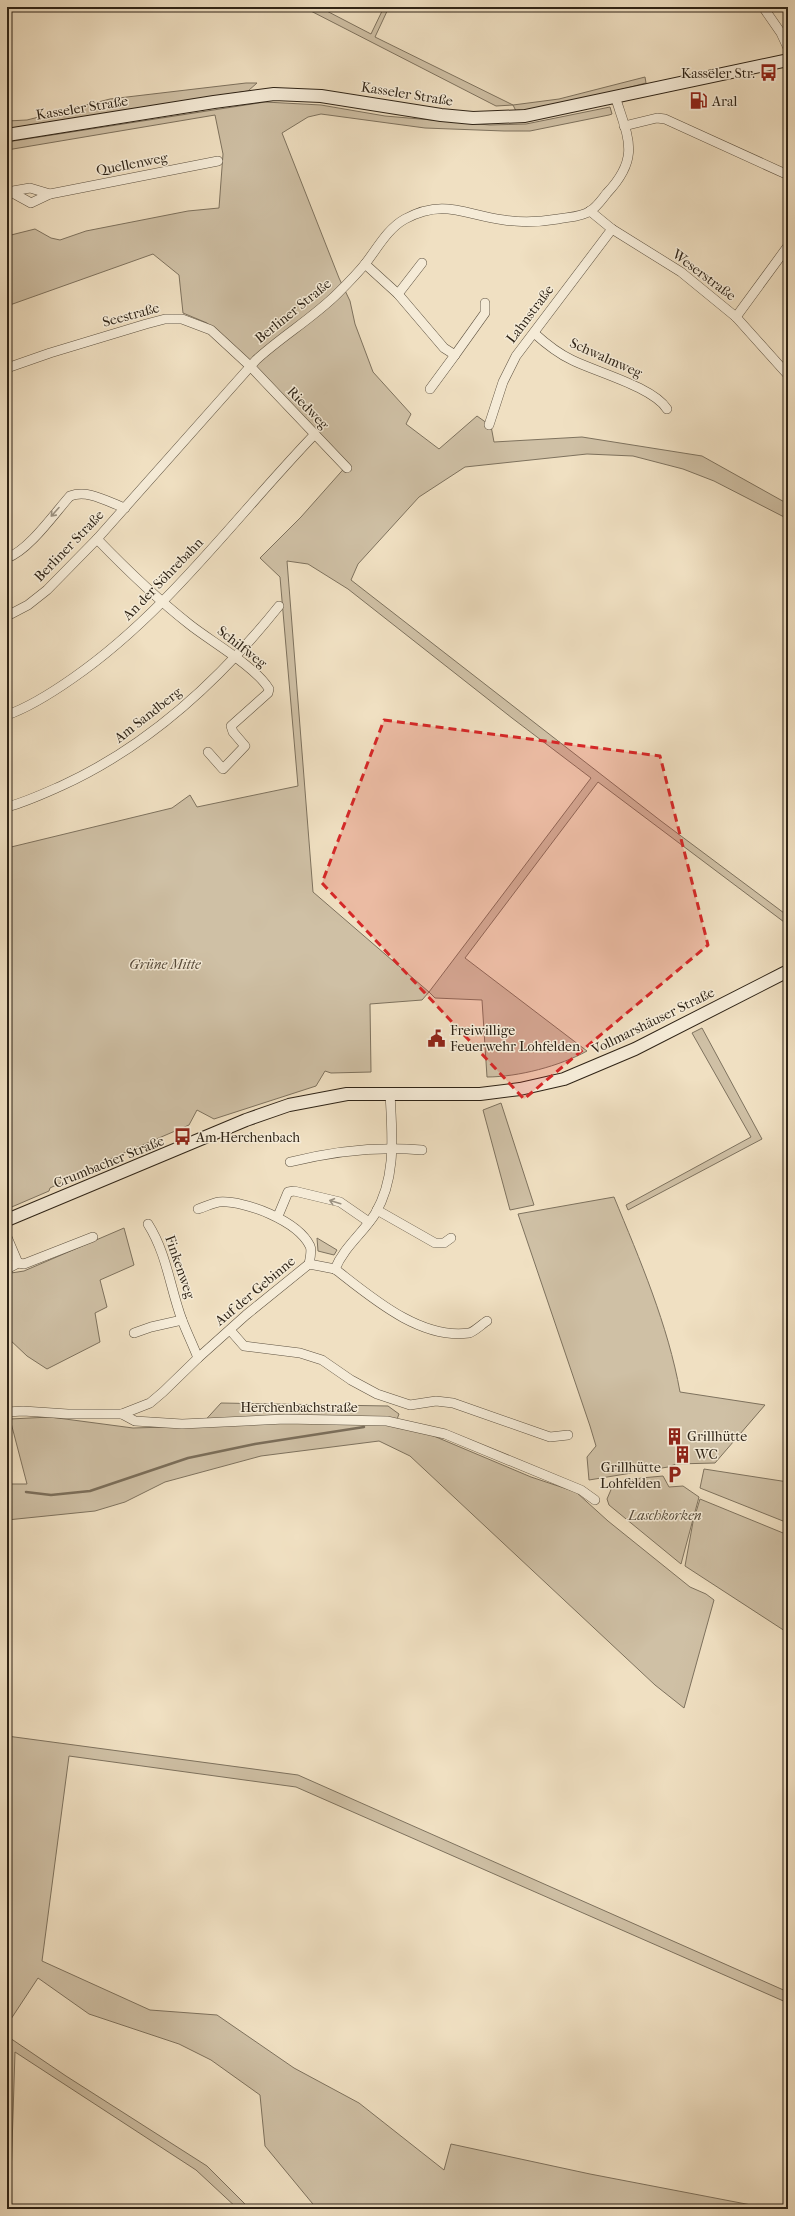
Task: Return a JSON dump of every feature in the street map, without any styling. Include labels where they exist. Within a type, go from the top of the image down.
[{"type":"main road","name":"Kasseler Straße","points":[[13,134],[274,94],[321,96],[441,115],[473,118],[525,116],[788,60]]},
{"type":"main road","name":"Vollmarshäuser Straße","points":[[480,1094],[520,1089],[564,1079],[635,1049],[788,971]]},
{"type":"main road","name":"Crumbacher Straße","points":[[7,1220],[275,1109],[327,1096],[390,1093],[480,1094]]},
{"type":"street","points":[[763,7],[781,33],[788,48]]},
{"type":"street","name":"Berliner Straße","points":[[7,616],[28,605],[47,590],[125,508],[250,366],[276,340],[337,294],[365,264],[394,226],[404,219],[430,208],[452,209],[503,220],[531,223],[573,217],[590,211],[618,182],[627,167],[629,147],[615,96]]},
{"type":"street","points":[[624,126],[657,118],[665,119],[788,175]]},
{"type":"street","name":"Quellenweg","points":[[9,192],[30,203],[50,194],[218,161]]},
{"type":"street","name":"Quellenweg","points":[[9,192],[30,188],[50,194]]},
{"type":"street","name":"Weserstraße","points":[[590,211],[612,229],[680,272],[736,317],[788,375]]},
{"type":"street","name":"Lahnstraße","points":[[489,425],[503,382],[516,356],[612,229]]},
{"type":"street","points":[[736,317],[788,246]]},
{"type":"street","points":[[398,294],[422,263]]},
{"type":"street","points":[[365,264],[398,294],[432,337],[444,348],[455,355]]},
{"type":"street","points":[[430,389],[485,313],[485,302]]},
{"type":"street","name":"Seestraße","points":[[7,368],[50,353],[165,319],[182,319],[211,330],[250,366]]},
{"type":"street","name":"Schwalmweg","points":[[534,333],[549,346],[570,359],[645,391],[662,401],[667,409]]},
{"type":"street","name":"Riedweg","points":[[250,366],[347,468]]},
{"type":"street","name":"An der Söhrebahn","points":[[7,715],[56,690],[90,666],[129,635],[163,603],[315,434]]},
{"type":"street","points":[[7,558],[15,555],[30,541],[70,496],[76,494],[87,494],[125,508]]},
{"type":"street","name":"Schilfweg","points":[[96,539],[134,578],[163,603],[236,658],[266,684],[269,689],[268,693],[231,726],[233,732],[245,746],[223,769],[208,752]]},
{"type":"street","name":"Am Sandberg","points":[[7,807],[24,803],[74,780],[142,740],[170,719],[236,658],[279,606]]},
{"type":"street","points":[[390,1093],[392,1148],[391,1168],[385,1193],[377,1210],[340,1257],[335,1269],[407,1321],[449,1333],[470,1332],[486,1321]]},
{"type":"street","points":[[290,1162],[322,1154],[364,1148],[422,1150]]},
{"type":"street","points":[[278,1216],[288,1192],[294,1191],[340,1202],[369,1222]]},
{"type":"street","points":[[198,1209],[218,1202],[232,1203],[278,1216],[293,1226],[311,1247],[309,1264]]},
{"type":"street","points":[[377,1210],[435,1243],[444,1243],[451,1238]]},
{"type":"street","name":"Finkenweg","points":[[148,1224],[157,1238],[163,1253],[182,1320],[198,1358]]},
{"type":"street","points":[[7,1237],[18,1264]]},
{"type":"street","points":[[7,1269],[18,1264],[35,1260],[93,1237]]},
{"type":"street","name":"Auf der Gebinne","points":[[198,1358],[309,1264],[335,1269]]},
{"type":"street","name":"Finkenweg","points":[[134,1333],[151,1327],[182,1320]]},
{"type":"street","points":[[230,1330],[244,1346],[300,1353],[322,1360],[351,1380],[377,1394],[410,1405],[436,1401],[453,1404],[550,1437],[568,1435]]},
{"type":"street","points":[[122,1414],[150,1403],[180,1377],[198,1358]]},
{"type":"street","name":"Herchenbachstraße","points":[[7,1412],[23,1411],[68,1414],[122,1414],[135,1421],[182,1424],[285,1419],[386,1421],[445,1434],[580,1490],[596,1500]]},
{"type":"highlighted area","points":[[384,720],[660,756],[708,945],[524,1099],[322,883]]},
{"type":"green space","points":[[303,7],[319,7],[371,34],[384,7],[389,7],[375,37],[513,105],[496,106]]},
{"type":"green space","points":[[645,77],[646,83],[557,106],[516,111],[513,105],[559,99]]},
{"type":"green space","points":[[257,83],[248,91],[7,129],[7,121],[27,120],[110,99]]},
{"type":"green space","name":"Grüne Mitte","points":[[265,102],[321,105],[385,116],[490,125],[526,124],[610,107],[612,114],[609,115],[530,131],[425,128],[321,114],[308,117],[282,133],[339,278],[350,301],[355,324],[373,372],[411,414],[406,424],[439,449],[477,416],[491,426],[494,442],[582,437],[702,456],[788,504],[788,519],[714,481],[683,469],[633,456],[587,454],[465,467],[419,497],[358,564],[351,580],[661,821],[788,916],[788,925],[598,782],[465,958],[587,1051],[552,1066],[538,1070],[512,1075],[487,1077],[482,1000],[435,998],[429,992],[422,1000],[370,1004],[371,1072],[331,1073],[325,1071],[316,1086],[214,1119],[197,1110],[189,1125],[108,1160],[50,1188],[49,1191],[7,1209],[7,848],[172,808],[190,795],[197,807],[298,786],[280,577],[260,558],[301,517],[348,464],[244,356],[207,323],[183,313],[179,275],[153,254],[7,306],[7,236],[35,229],[51,238],[60,240],[86,231],[188,211],[219,208],[223,154],[215,115],[7,150],[7,142]],"holes":[[[287,561],[308,564],[348,589],[591,778],[429,992],[313,892]]]},
{"type":"green space","points":[[702,1028],[762,1139],[628,1210],[626,1205],[751,1137],[692,1033]]},
{"type":"green space","points":[[501,1103],[534,1205],[510,1210],[483,1110]]},
{"type":"green space","points":[[614,1197],[661,1317],[675,1367],[680,1392],[765,1405],[715,1463],[676,1464],[668,1467],[589,1480],[587,1457],[596,1446],[518,1214]]},
{"type":"green space","points":[[124,1228],[134,1265],[100,1280],[107,1307],[95,1313],[100,1342],[47,1369],[27,1356],[8,1338],[7,1287],[11,1273],[24,1271]]},
{"type":"green space","points":[[317,1238],[337,1250],[334,1255],[318,1251]]},
{"type":"green space","points":[[221,1403],[388,1406],[399,1414],[394,1427],[429,1434],[531,1477],[576,1492],[608,1521],[690,1587],[706,1594],[714,1600],[684,1708],[655,1685],[410,1456],[379,1441],[261,1456],[165,1482],[125,1502],[95,1511],[7,1520],[7,1484],[27,1484],[10,1419],[50,1417],[133,1428],[200,1426]]},
{"type":"green space","points":[[704,1469],[788,1482],[788,1523],[700,1488]]},
{"type":"green space","name":"Laschkorken","points":[[663,1476],[669,1487],[683,1486],[699,1497],[681,1564],[609,1505],[607,1499],[613,1485],[641,1478]]},
{"type":"green space","points":[[700,1499],[788,1535],[788,1633],[685,1566],[693,1522]]},
{"type":"green space","points":[[7,1736],[298,1775],[788,1992],[788,2003],[296,1787],[69,1756],[42,1961],[150,2010],[217,2015],[294,2068],[359,2103],[444,2170],[451,2144],[590,2174],[772,2209],[317,2209],[265,2146],[260,2095],[211,2060],[179,2044],[89,2014],[38,1978],[7,2025]]},
{"type":"green space","points":[[7,2036],[66,2076],[207,2166],[250,2209],[238,2209],[196,2170],[15,2052],[10,2209],[7,2209]]},
{"type":"waterway","points":[[26,1492],[51,1495],[90,1491],[188,1458],[255,1444],[364,1427]]},
{"type":"place","name":"Kasseler Str.","points":[[768,73]]},
{"type":"place","name":"Aral","points":[[699,101]]},
{"type":"place","name":"Freiwillige Feuerwehr Lohfelden","points":[[437,1038]]},
{"type":"place","name":"Am Herchenbach","points":[[183,1137]]},
{"type":"place","name":"Grillhütte","points":[[674,1436]]},
{"type":"place","name":"WC","points":[[682,1454]]},
{"type":"place","name":"Grillhütte Lohfelden","points":[[674,1475]]}]
